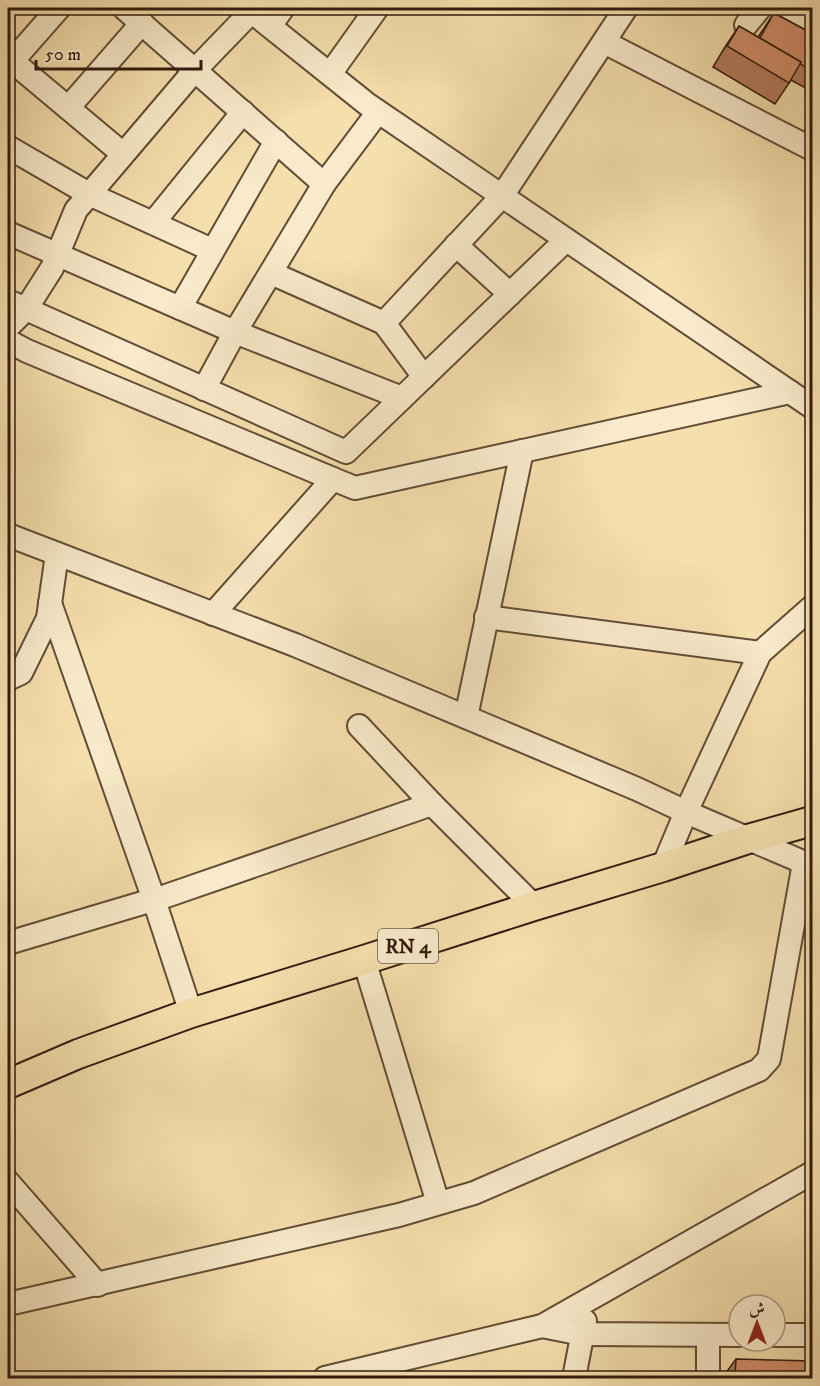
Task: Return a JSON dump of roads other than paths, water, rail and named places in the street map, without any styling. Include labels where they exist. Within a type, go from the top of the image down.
[{"type":"main road","name":"RN 4","points":[[8,1084],[78,1054],[190,1014],[748,839],[813,821]]},
{"type":"street","points":[[59,8],[10,64],[123,154]]},
{"type":"street","points":[[124,8],[324,184]]},
{"type":"street","points":[[270,26],[283,8]]},
{"type":"street","points":[[330,74],[377,8]]},
{"type":"street","points":[[384,323],[502,196],[626,8]]},
{"type":"street","points":[[8,327],[17,305],[52,268],[76,210],[250,9],[378,112],[813,407]]},
{"type":"street","points":[[68,108],[142,23]]},
{"type":"street","points":[[604,42],[813,150]]},
{"type":"street","points":[[153,223],[243,112]]},
{"type":"street","points":[[204,389],[235,332],[324,184],[378,112]]},
{"type":"street","points":[[180,308],[276,141]]},
{"type":"street","points":[[8,147],[89,194],[212,250]]},
{"type":"street","points":[[8,233],[235,332],[402,398]]},
{"type":"street","points":[[17,305],[346,452],[566,240]]},
{"type":"street","points":[[456,245],[510,294]]},
{"type":"street","points":[[271,273],[384,323],[424,376]]},
{"type":"street","points":[[8,341],[355,488],[790,392]]},
{"type":"street","points":[[466,717],[522,451]]},
{"type":"street","points":[[213,614],[333,479]]},
{"type":"street","points":[[8,536],[295,645],[637,789],[808,865],[769,1059],[759,1070],[474,1193],[399,1215],[8,1304]]},
{"type":"street","points":[[8,679],[21,673],[48,618],[57,554]]},
{"type":"street","points":[[50,603],[154,900],[190,1014]]},
{"type":"street","points":[[663,867],[760,653],[813,608]]},
{"type":"street","points":[[486,617],[760,653]]},
{"type":"street","points":[[359,726],[432,804],[534,906]]},
{"type":"street","points":[[8,943],[154,900],[432,804]]},
{"type":"street","points":[[364,960],[438,1203]]},
{"type":"street","points":[[325,1378],[542,1326],[813,1173]]},
{"type":"street","points":[[8,1182],[98,1285]]},
{"type":"street","points":[[574,1378],[589,1300]]},
{"type":"street","points":[[542,1326],[582,1334],[727,1335]]},
{"type":"street","points":[[708,1335],[708,1378]]},
{"type":"street","points":[[787,1335],[813,1335]]}]
